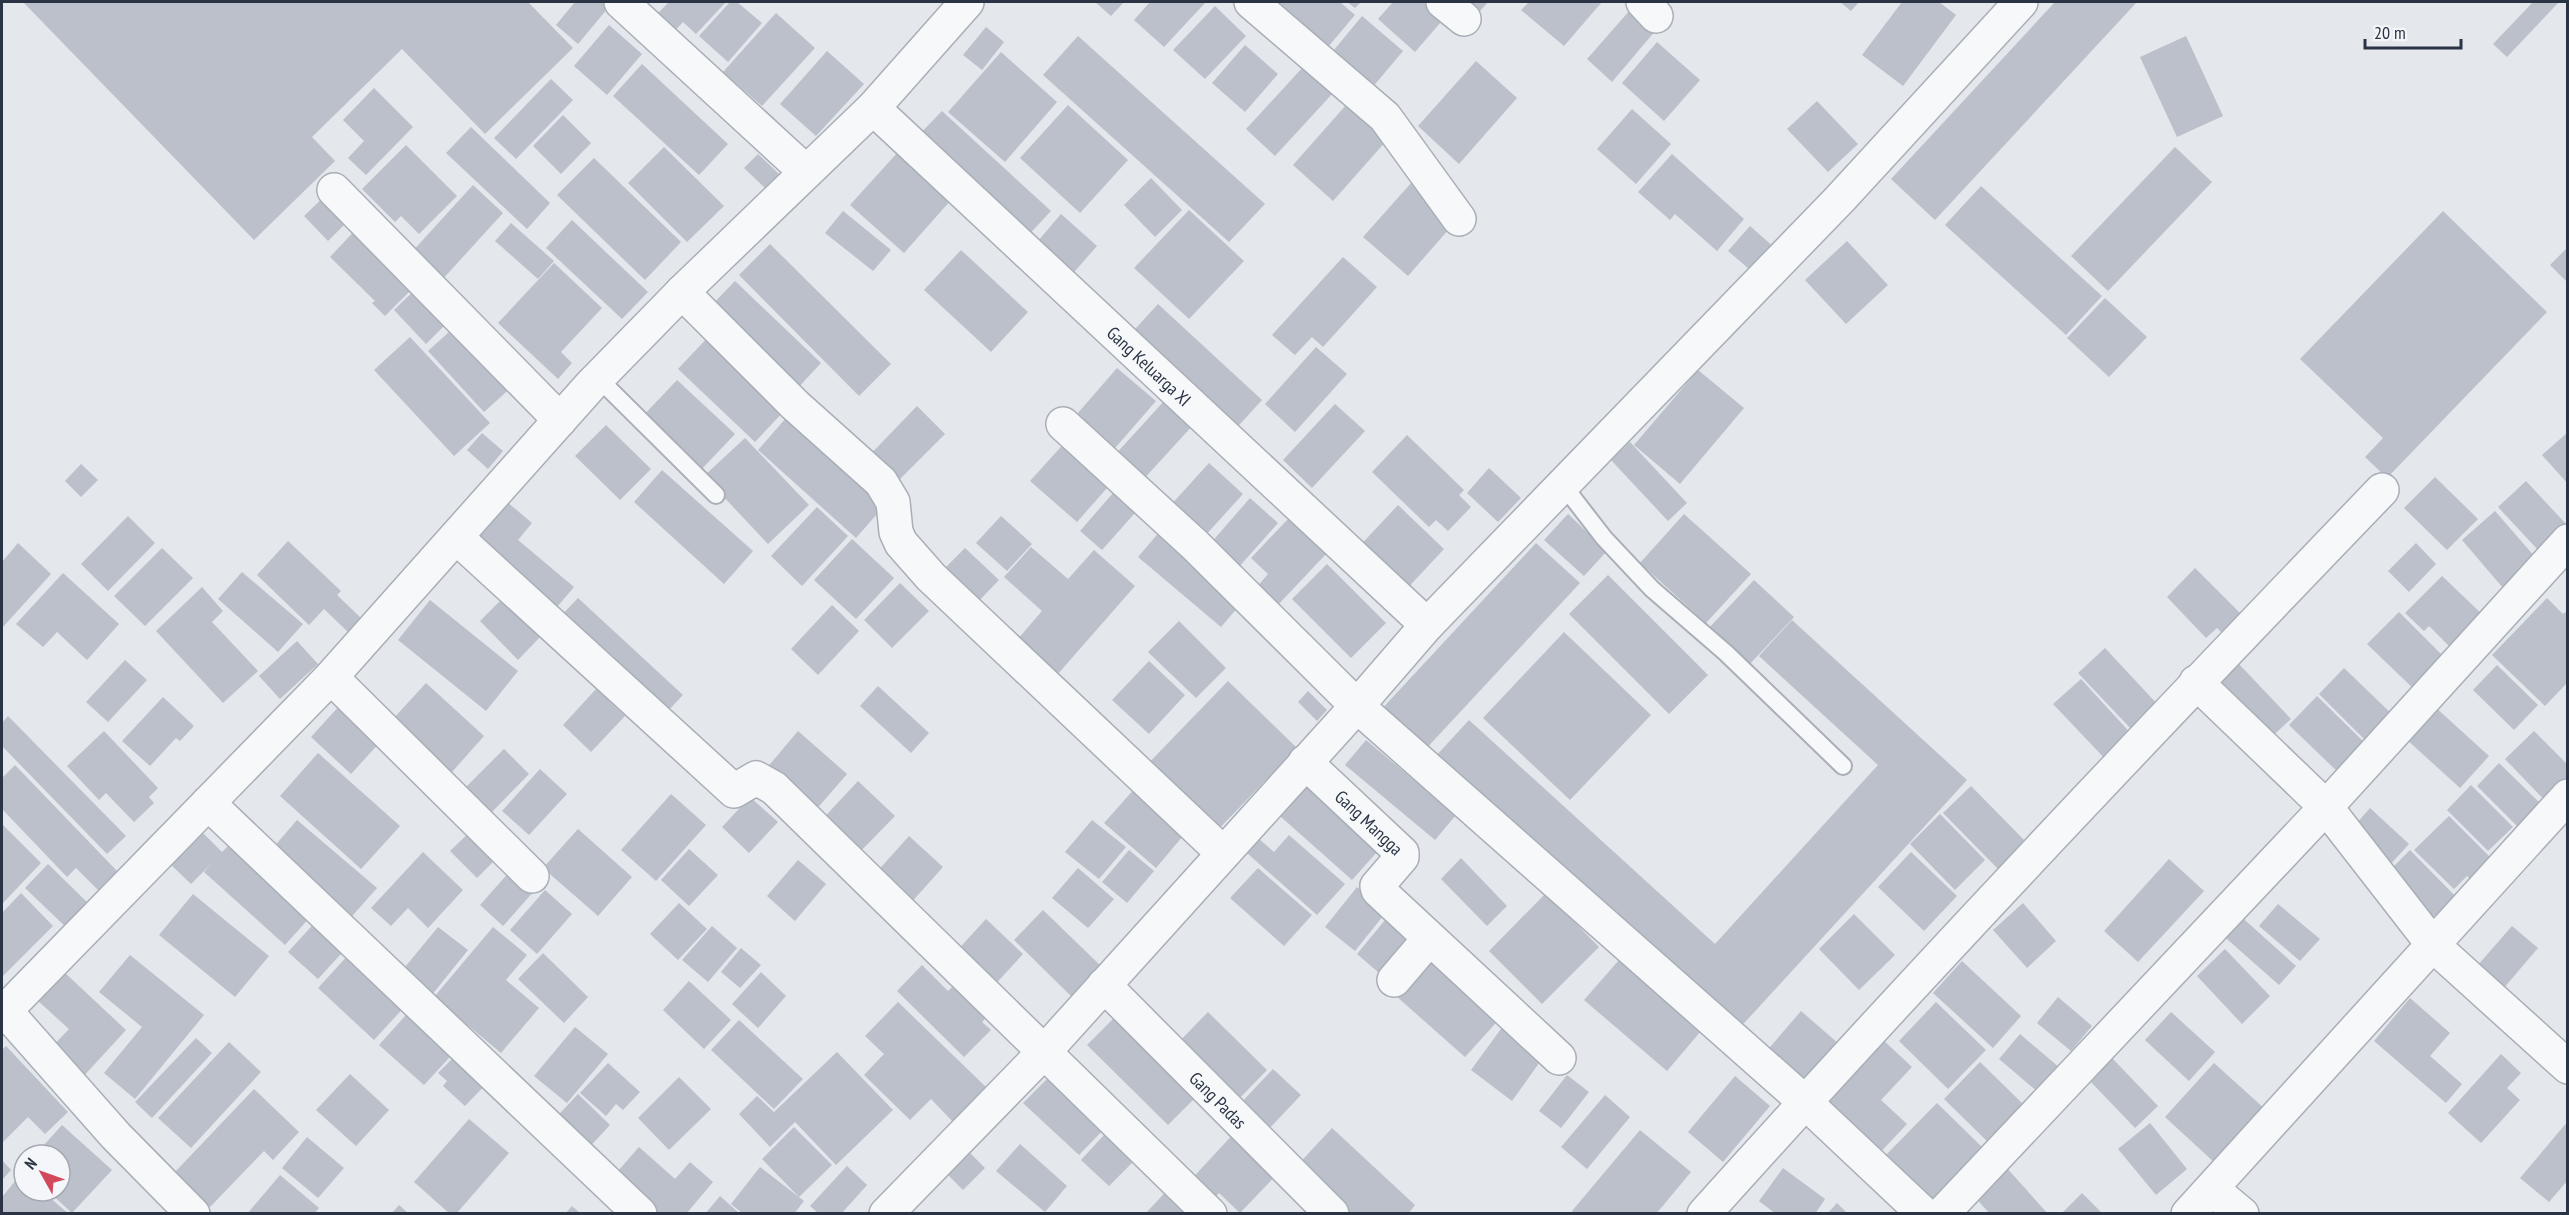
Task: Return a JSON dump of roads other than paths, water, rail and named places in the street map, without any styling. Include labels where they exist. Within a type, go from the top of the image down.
[{"type":"street","points":[[621,2],[806,172]]},
{"type":"street","points":[[194,1214],[116,1136],[3,1011],[331,677],[598,378],[682,292],[873,108],[967,2]]},
{"type":"street","points":[[1251,2],[1385,117],[1459,219]]},
{"type":"street","points":[[886,1214],[1045,1051],[1357,706],[1427,625],[1839,200],[2013,4]]},
{"type":"street","name":"Gang Keluarga XI","points":[[873,108],[1427,625]]},
{"type":"street","points":[[334,190],[560,420]]},
{"type":"street","points":[[682,292],[795,405],[881,482],[893,502],[896,532],[901,543],[931,577],[1223,853]]},
{"type":"street","points":[[1063,424],[1195,545],[1357,706],[1805,1102],[1924,1214]]},
{"type":"street","points":[[1704,1214],[1805,1102],[2196,682],[2382,490]]},
{"type":"street","points":[[456,537],[734,791],[756,778],[774,788],[1210,1214]]},
{"type":"street","points":[[1942,1214],[2326,807],[2568,541]]},
{"type":"street","points":[[331,677],[532,876]]},
{"type":"street","points":[[2196,682],[2326,807],[2434,946],[2568,1067]]},
{"type":"street","name":"Gang Mangga","points":[[1305,762],[1402,853],[1402,857],[1377,886],[1378,890],[1429,939]]},
{"type":"street","points":[[2188,1214],[2568,796]]},
{"type":"street","points":[[208,803],[640,1214]]},
{"type":"street","points":[[1394,980],[1429,939],[1559,1058]]},
{"type":"street","name":"Gang Padas","points":[[1104,985],[1332,1214]]},
{"type":"street","points":[[2212,1189],[2242,1214]]},
{"type":"lane","points":[[598,378],[716,495]]},
{"type":"lane","points":[[1563,484],[1604,538],[1652,589],[1726,653],[1843,766]]}]
